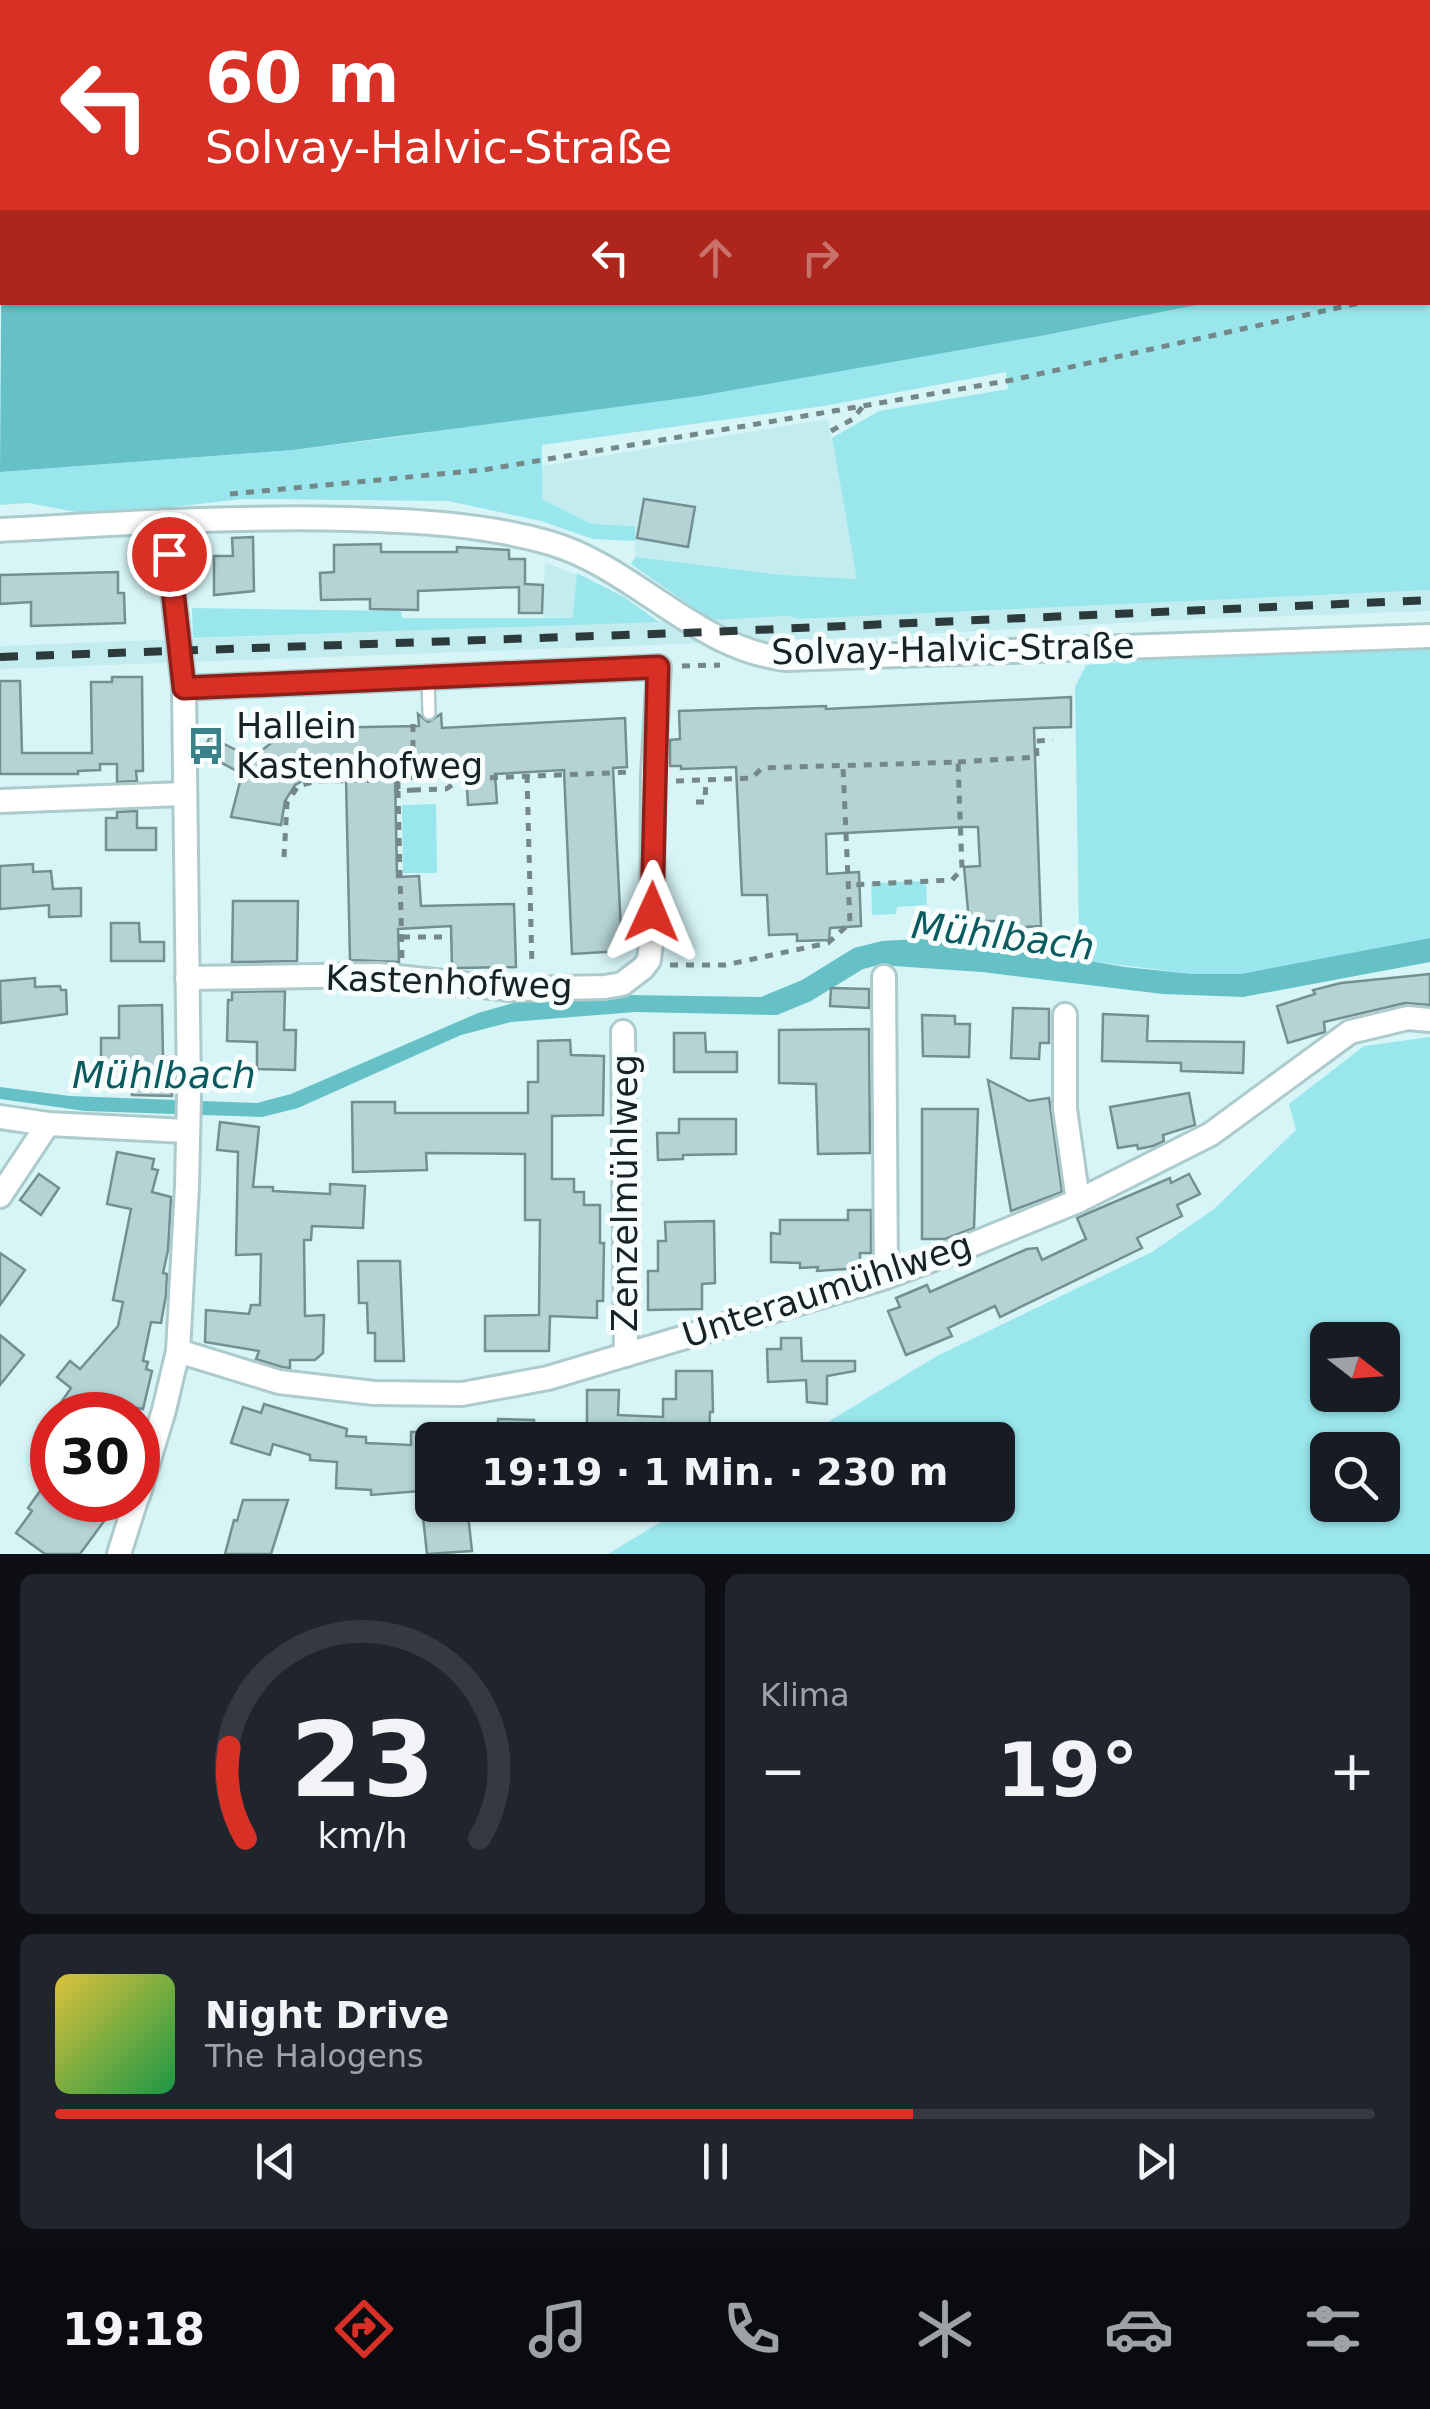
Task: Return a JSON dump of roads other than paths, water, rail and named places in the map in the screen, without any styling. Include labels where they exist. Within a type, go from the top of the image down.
[{"type":"street","points":[[0,530],[165,521],[184,688],[188,1114],[178,1352],[160,1423]]},
{"type":"street","name":"Solvay-Halvic-Straße","points":[[165,521],[410,521],[499,530],[588,558],[739,649],[786,659],[1430,636]]},
{"type":"street","name":"Kastenhofweg","points":[[187,978],[402,976],[532,990],[622,984],[637,975],[649,960],[658,667],[420,677]]},
{"type":"street","points":[[184,688],[420,677]]},
{"type":"street","points":[[0,801],[183,794]]},
{"type":"street","points":[[884,977],[886,1278]]},
{"type":"street","points":[[1065,1015],[1066,1109],[1078,1201]]},
{"type":"street","name":"Unteraumühlweg","points":[[178,1352],[279,1382],[374,1393],[462,1394],[548,1378],[886,1278],[1078,1201],[1211,1134],[1350,1032],[1408,1018],[1430,1020]]},
{"type":"street","name":"Zenzelmühlweg","points":[[623,1032],[626,1355]]},
{"type":"street","points":[[0,1117],[48,1124],[188,1114]]},
{"type":"street","points":[[0,1196],[48,1124]]},
{"type":"street","points":[[119,1554],[129,1522]]},
{"type":"lane","points":[[420,677],[429,714]]},
{"type":"railway","points":[[0,657],[709,632],[1430,600]]},
{"type":"place","name":"Hallein Kastenhofweg","points":[[206,746]]},
{"type":"water label","name":"Mühlbach","points":[[1003,936]]},
{"type":"water label","name":"Mühlbach","points":[[164,1075]]}]
